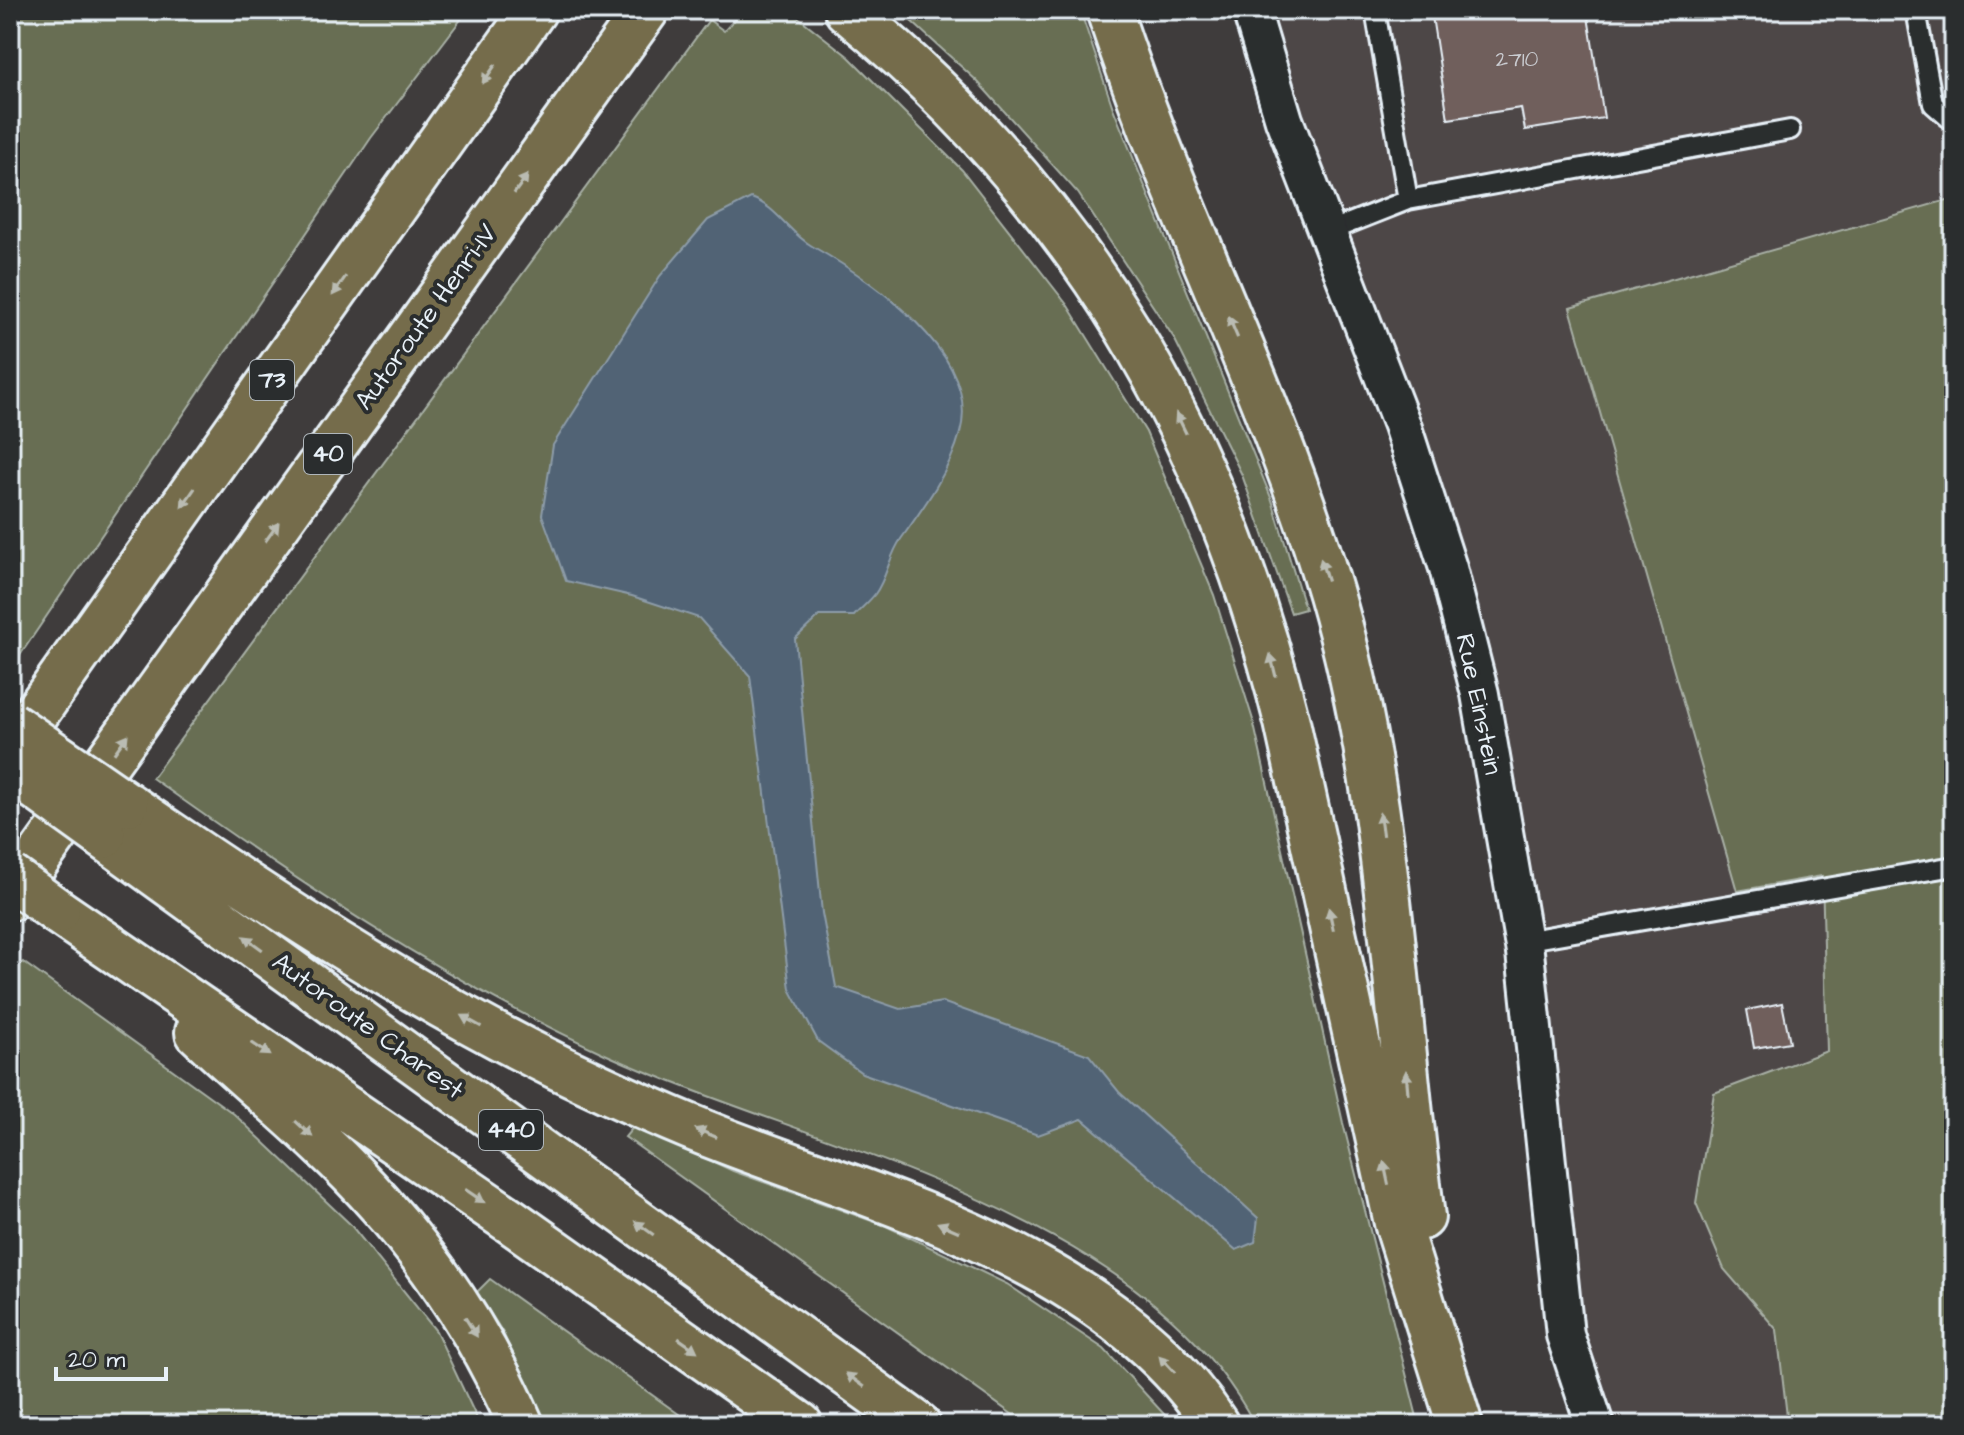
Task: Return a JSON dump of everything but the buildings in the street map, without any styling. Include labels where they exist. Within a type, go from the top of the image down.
[{"type":"highway","name":"73","points":[[10,750],[534,10]]},
{"type":"highway","name":"Autoroute Henri-IV","points":[[10,898],[646,10]]},
{"type":"highway","points":[[847,10],[947,99],[1048,212],[1140,348],[1168,397],[1226,522],[1270,652],[1397,1223],[1457,1417]]},
{"type":"highway","points":[[1109,10],[1168,175],[1287,461],[1349,659],[1384,849],[1414,1161],[1457,1417]]},
{"type":"highway","points":[[10,724],[114,820],[511,1044],[672,1120],[881,1199],[996,1247],[1040,1270],[1122,1325],[1161,1357],[1216,1425]]},
{"type":"highway","name":"Autoroute Charest","points":[[10,769],[114,820],[918,1425]]},
{"type":"highway","points":[[10,877],[524,1229],[800,1425]]},
{"type":"highway","points":[[104,942],[379,1203],[448,1291],[477,1336],[521,1425]]},
{"type":"street","name":"Rue Einstein","points":[[1251,10],[1284,120],[1402,425],[1448,568],[1480,694],[1523,941],[1565,1335],[1595,1425]]},
{"type":"lane","points":[[1375,10],[1408,200]]},
{"type":"lane","points":[[1916,10],[1933,104],[1949,118],[1954,117]]},
{"type":"lane","points":[[1327,232],[1408,200],[1790,130]]},
{"type":"lane","points":[[1523,941],[1954,866]]},
{"type":"shaded area","points":[[1251,10],[1954,10],[1954,1425],[1595,1425],[1480,694]]},
{"type":"green space","points":[[10,10],[468,10],[371,138],[10,670]]},
{"type":"green space","points":[[743,10],[789,10],[849,57],[962,170],[1068,306],[1146,432],[1214,595],[1253,720],[1343,1123],[1419,1425],[1255,1425],[1203,1351],[1135,1289],[1054,1237],[966,1194],[873,1156],[690,1089],[547,1026],[373,927],[152,778],[709,20],[724,31]]},
{"type":"green space","points":[[899,10],[1080,10],[1113,108],[1272,500],[1305,609],[1291,613],[1242,475],[1174,338],[1078,193],[977,81]]},
{"type":"green space","points":[[1954,198],[1954,1425],[1788,1425],[1777,1330],[1724,1269],[1696,1203],[1714,1093],[1827,1051],[1822,876],[1737,891],[1570,308]]},
{"type":"green space","points":[[23,962],[234,1114],[350,1224],[436,1331],[480,1425],[10,1425],[10,971]]},
{"type":"green space","points":[[635,1125],[733,1171],[886,1226],[1007,1284],[1104,1349],[1174,1425],[1027,1425],[625,1137]]},
{"type":"green space","points":[[490,1279],[694,1425],[544,1425],[503,1333],[477,1292]]},
{"type":"water","points":[[751,198],[768,207],[804,241],[863,278],[916,322],[938,348],[954,375],[962,404],[960,433],[950,461],[897,546],[875,594],[854,616],[819,616],[795,639],[822,913],[836,987],[900,1009],[942,1002],[1089,1055],[1119,1092],[1258,1218],[1255,1242],[1236,1250],[1082,1119],[1038,1135],[862,1073],[818,1041],[790,989],[750,676],[699,618],[632,596],[566,581],[542,515],[553,445],[660,276],[708,220]]}]
